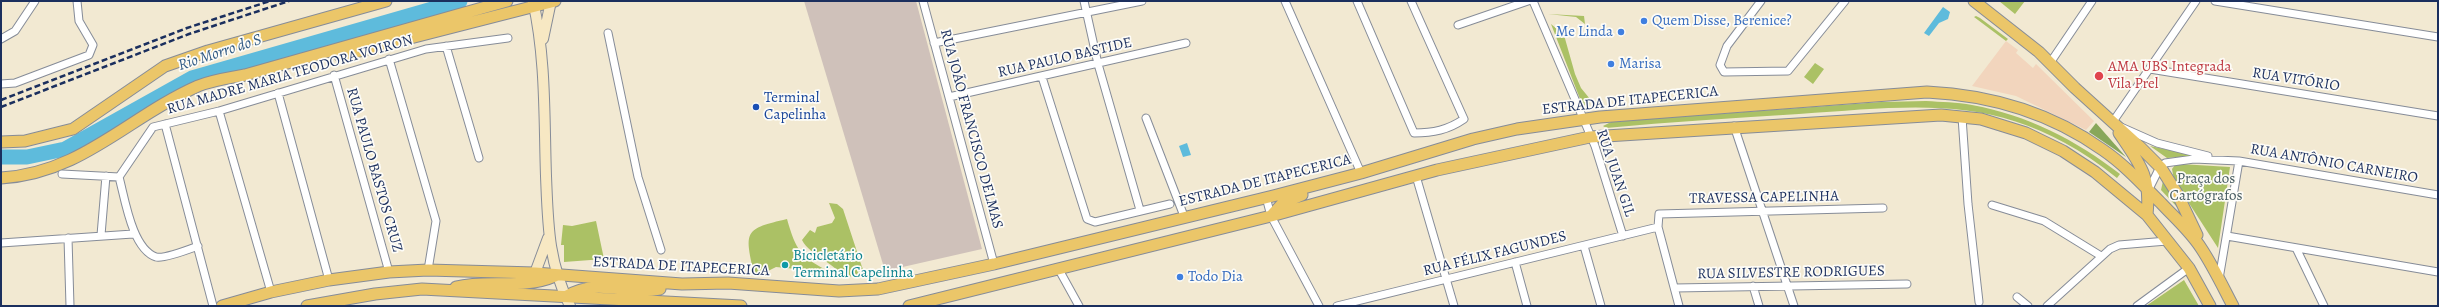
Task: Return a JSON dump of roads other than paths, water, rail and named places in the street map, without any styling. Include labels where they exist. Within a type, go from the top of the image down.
[{"type":"main road","points":[[1,142],[25,141],[73,129],[165,66],[208,51],[386,1]]},
{"type":"main road","points":[[245,75],[508,1]]},
{"type":"main road","points":[[1,178],[63,163],[95,148],[140,117],[180,94],[208,82],[287,69],[534,4],[552,1],[542,47]]},
{"type":"main road","points":[[1974,1],[2015,31],[2160,168],[2178,195],[2202,248]]},
{"type":"main road","points":[[534,4],[542,47],[548,236],[556,276],[567,301]]},
{"type":"main road","name":"ESTRADA DE ITAPECERICA","points":[[222,306],[271,292],[329,280],[389,272],[428,270],[535,274],[682,284],[728,283],[853,290],[924,280],[994,264],[1361,173],[1473,139],[1582,118],[1927,92],[1954,93],[2007,104],[2036,114],[2069,129],[2104,150],[2188,231],[2202,248],[2234,306]]},
{"type":"main road","points":[[909,306],[1271,216],[1416,176],[1590,137],[1734,126],[1941,115],[1981,119],[2007,127],[2063,151],[2095,172],[2147,216],[2188,268],[2210,306]]},
{"type":"main road","points":[[2112,122],[2137,160],[2148,191],[2147,216]]},
{"type":"main road","points":[[1271,216],[1278,207],[1290,198],[1346,184],[1390,168],[1392,164]]},
{"type":"main road","points":[[535,274],[548,236]]},
{"type":"main road","points":[[444,290],[481,283],[539,283],[556,276]]},
{"type":"main road","points":[[567,301],[587,286],[641,290],[682,284]]},
{"type":"main road","points":[[307,306],[349,302],[422,289],[567,301],[741,306]]},
{"type":"street","points":[[1,39],[15,31],[35,1]]},
{"type":"street","points":[[1,84],[15,83],[89,55],[93,45],[79,21],[77,1]]},
{"type":"street","name":"RUA JOÃO FRANCISCO DELMAS","points":[[923,1],[994,264]]},
{"type":"street","points":[[1084,1],[1098,64],[1140,210]]},
{"type":"street","points":[[934,43],[1142,1]]},
{"type":"street","points":[[1285,1],[1361,173]]},
{"type":"street","points":[[1357,1],[1414,133],[1429,133],[1451,127],[1464,119],[1411,1]]},
{"type":"street","points":[[1458,26],[1528,1]]},
{"type":"street","name":"RUA JUAN GIL","points":[[1533,1],[1590,137],[1623,236]]},
{"type":"street","points":[[1761,1],[1727,46],[1720,65],[1724,72],[1788,71],[1845,1]]},
{"type":"street","points":[[2050,63],[2092,1]]},
{"type":"street","points":[[2112,122],[2196,1]]},
{"type":"street","points":[[2215,1],[2438,37]]},
{"type":"street","points":[[608,33],[638,177],[661,250]]},
{"type":"street","name":"RUA MADRE MARIA TEODORA VOIRON","points":[[119,177],[152,128],[219,111],[389,58],[446,46],[508,38]]},
{"type":"street","name":"RUA PAULO BASTIDE","points":[[949,97],[1186,43]]},
{"type":"street","points":[[446,46],[479,158]]},
{"type":"street","points":[[389,58],[436,221],[428,270]]},
{"type":"street","name":"RUA VITÓRIO","points":[[2150,69],[2438,116]]},
{"type":"street","name":"RUA PAULO BASTOS CRUZ","points":[[334,75],[389,272]]},
{"type":"street","points":[[1042,77],[1088,219],[1095,222],[1170,204]]},
{"type":"street","points":[[278,93],[329,280]]},
{"type":"street","points":[[219,111],[271,292]]},
{"type":"street","points":[[1962,117],[1968,204],[1979,302]]},
{"type":"street","points":[[1146,118],[1184,216]]},
{"type":"street","name":"RUA ANTÔNIO CARNEIRO","points":[[2112,122],[2163,145],[2225,159],[2438,195]]},
{"type":"street","points":[[164,124],[214,306]]},
{"type":"street","points":[[1734,126],[1794,306]]},
{"type":"street","name":"RUA ANTÔNIO CARNEIRO","points":[[2160,168],[2168,162],[2174,160],[2225,159]]},
{"type":"street","points":[[2219,279],[2239,161]]},
{"type":"street","points":[[2148,191],[2160,168]]},
{"type":"street","points":[[62,174],[119,177],[133,234],[156,257],[198,246]]},
{"type":"street","points":[[101,235],[106,176]]},
{"type":"street","points":[[1416,176],[1454,306]]},
{"type":"street","points":[[1266,197],[1271,216],[1319,306]]},
{"type":"street","points":[[1992,205],[2044,221],[2101,256]]},
{"type":"street","name":"TRAVESSA CAPELINHA","points":[[1658,227],[1657,218],[1661,214],[1883,208]]},
{"type":"street","points":[[1658,227],[1679,306]]},
{"type":"street","name":"RUA FÉLIX FAGUNDES","points":[[1337,306],[1658,227]]},
{"type":"street","points":[[1,243],[133,234]]},
{"type":"street","points":[[2227,236],[2438,272]]},
{"type":"street","points":[[68,238],[70,306]]},
{"type":"street","points":[[2046,306],[2101,256],[2119,245],[2167,241]]},
{"type":"street","points":[[1584,246],[1601,306]]},
{"type":"street","points":[[2296,248],[2324,306]]},
{"type":"street","points":[[1515,262],[1527,306]]},
{"type":"street","points":[[1058,268],[1079,306]]},
{"type":"street","points":[[2137,306],[2188,268]]},
{"type":"street","name":"RUA SILVESTRE RODRIGUES","points":[[1675,288],[1907,284]]},
{"type":"street","points":[[1753,286],[1759,306]]},
{"type":"street","points":[[2017,297],[2028,306]]},
{"type":"water","points":[[1943,7],[1950,12],[1948,19],[1939,23],[1929,36],[1924,33]]},
{"type":"water","points":[[1187,143],[1191,155],[1183,157],[1179,146]]},
{"type":"waterway","name":"Rio Morro do S","points":[[1,157],[27,157],[65,149],[192,78],[460,1]]},
{"type":"railway","points":[[1,100],[187,28],[270,1]]},
{"type":"railway","points":[[1,107],[189,34],[289,1]]},
{"type":"place","name":"Quem Disse, Berenice?","points":[[1644,21]]},
{"type":"place","name":"Me Linda","points":[[1621,32]]},
{"type":"place","name":"Marisa","points":[[1611,64]]},
{"type":"place","name":"AMA UBS Integrada Vila Prel","points":[[2099,76]]},
{"type":"place","name":"Terminal Capelinha","points":[[756,107]]},
{"type":"place","name":"Bicicletário Terminal Capelinha","points":[[785,265]]},
{"type":"place","name":"Todo Dia","points":[[1180,277]]},
{"type":"park label","name":"Praça dos Cartógrafos","points":[[2206,188]]}]
